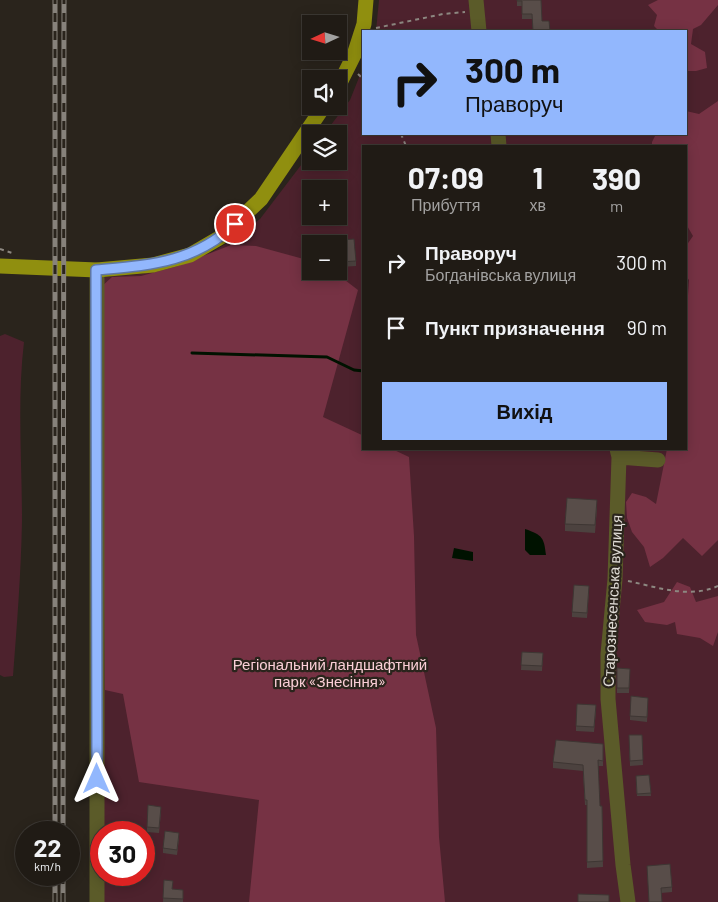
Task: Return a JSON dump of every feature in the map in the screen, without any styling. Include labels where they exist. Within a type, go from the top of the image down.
[{"type":"main road","points":[[346,70],[354,55],[362,30],[366,0]]},
{"type":"main road","points":[[0,266],[96,270],[153,265],[190,255],[222,237],[261,199],[318,115]]},
{"type":"street","points":[[477,5],[479,30]]},
{"type":"street","points":[[96,270],[97,902]]},
{"type":"street","points":[[618,453],[658,460]]},
{"type":"street","name":"Старознесенська вулиця","points":[[618,453],[615,579],[608,654],[608,699],[628,902]]},
{"type":"path","points":[[362,30],[443,14],[477,5]]},
{"type":"path","points":[[615,579],[685,593],[707,591],[718,586]]},
{"type":"green space","name":"Регіональний ландшафтний парк «Знесіння»","points":[[379,0],[718,0],[718,902],[101,902],[102,886],[155,886],[155,821],[102,821],[98,286],[105,277],[141,274],[170,267],[212,252],[234,239],[260,219],[302,164],[302,170],[347,170],[347,125],[331,125],[339,115],[347,115],[347,104],[362,70],[362,135],[687,135],[687,30],[376,30]]},
{"type":"green space","points":[[658,0],[718,0],[718,5],[701,25],[693,29],[691,44],[705,52],[707,68],[687,71],[687,30],[658,30],[654,26],[657,15],[648,5]]},
{"type":"green space","points":[[718,101],[718,540],[702,556],[683,538],[663,558],[650,567],[644,547],[632,532],[627,518],[626,502],[632,493],[646,497],[656,504],[667,450],[687,450],[687,311],[689,280],[687,277],[687,245],[693,236],[687,226],[687,145],[652,145],[652,142],[656,135],[687,135],[687,111],[699,114]]},
{"type":"green space","points":[[231,245],[256,246],[302,259],[302,280],[345,280],[358,290],[323,417],[362,435],[362,450],[394,450],[409,457],[414,536],[416,635],[436,728],[439,837],[445,902],[249,902],[259,800],[139,782],[123,694],[105,690],[101,287],[112,277],[141,276],[178,266]]},
{"type":"green space","points":[[5,334],[24,342],[20,431],[22,521],[19,599],[13,676],[4,677],[0,675],[0,336]]},
{"type":"green space","points":[[677,582],[690,587],[696,602],[718,596],[718,632],[713,646],[700,638],[677,634],[675,622],[667,625],[645,622],[637,610],[664,602]]},
{"type":"shaded area","points":[[525,529],[536,533],[542,538],[546,555],[530,555],[525,550]]},
{"type":"shaded area","points":[[454,548],[473,552],[473,561],[452,558]]},
{"type":"building","points":[[541,0],[542,21],[549,21],[550,30],[533,30],[532,14],[522,14],[522,1],[517,1]]},
{"type":"building","points":[[354,239],[356,261],[347,262],[347,240]]},
{"type":"building","points":[[567,498],[597,500],[595,525],[565,524]]},
{"type":"building","points":[[574,585],[589,586],[587,613],[572,612]]},
{"type":"building","points":[[522,652],[543,653],[542,666],[521,665]]},
{"type":"building","points":[[617,668],[630,669],[629,688],[617,688]]},
{"type":"building","points":[[631,696],[648,698],[647,717],[630,716]]},
{"type":"building","points":[[577,704],[596,705],[594,727],[576,726]]},
{"type":"building","points":[[629,735],[642,735],[643,760],[630,761]]},
{"type":"building","points":[[556,740],[603,744],[603,761],[598,760],[600,806],[602,806],[603,861],[587,862],[587,800],[585,800],[583,765],[553,762]]},
{"type":"building","points":[[649,775],[651,793],[637,794],[636,776]]},
{"type":"building","points":[[148,805],[161,807],[159,828],[155,828],[155,821],[147,821]]},
{"type":"building","points":[[165,831],[179,833],[177,850],[163,848]]},
{"type":"building","points":[[670,864],[672,887],[661,888],[662,902],[649,902],[647,866]]},
{"type":"building","points":[[164,880],[173,881],[172,889],[183,890],[183,899],[163,898]]},
{"type":"building","points":[[578,894],[609,895],[609,902],[578,902]]},
{"type":"waterway","points":[[192,353],[327,357],[354,370],[362,371]]},
{"type":"railway","points":[[55,0],[55,821]]},
{"type":"railway","points":[[63,821],[64,0]]},
{"type":"railway","points":[[55,886],[55,902]]},
{"type":"railway","points":[[63,886],[63,902]]},
{"type":"route","points":[[97,779],[96,270],[153,265],[190,255],[222,237],[235,224]]}]
